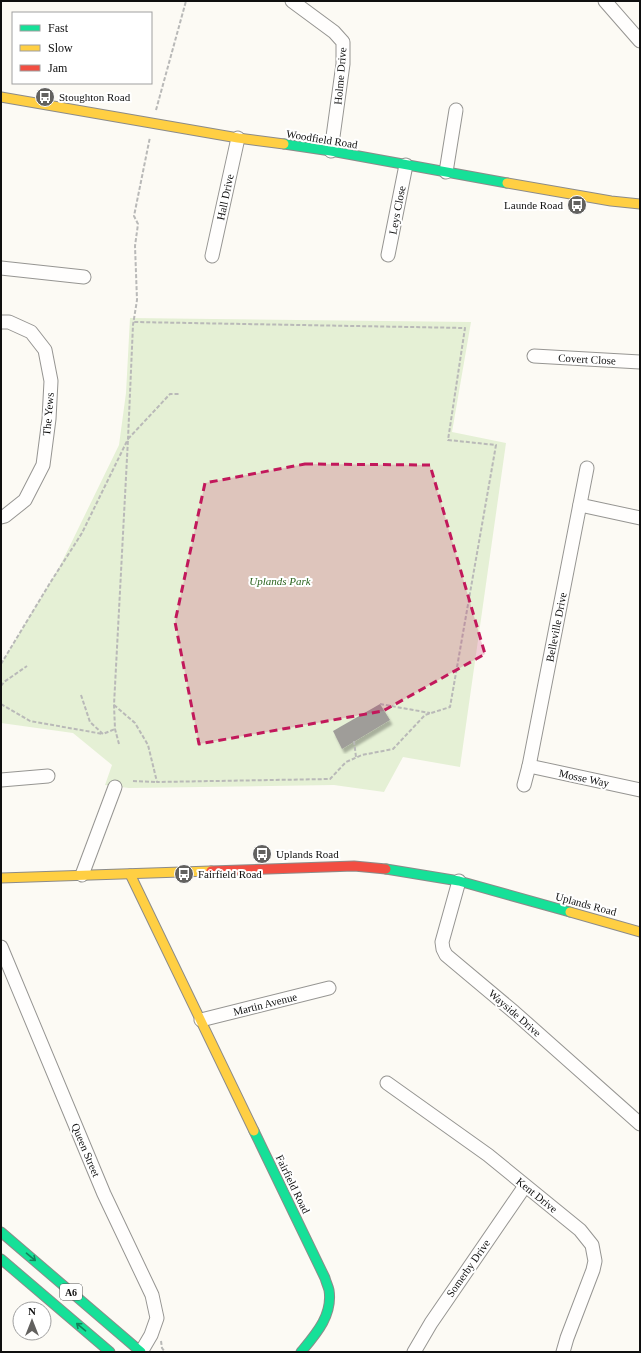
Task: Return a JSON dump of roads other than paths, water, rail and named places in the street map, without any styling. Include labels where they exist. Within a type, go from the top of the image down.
[{"type":"main road","name":"Woodfield Road","points":[[1,97],[238,138],[332,151],[612,201],[640,204]]},
{"type":"main road","name":"Uplands Road","points":[[1,878],[354,866],[387,869],[459,881],[640,932]]},
{"type":"main road","name":"Fairfield Road","points":[[130,874],[324,1278],[329,1293],[330,1307],[323,1324],[301,1352]]},
{"type":"main road","name":"A6","points":[[1,1232],[141,1352]]},
{"type":"main road","name":"A6","points":[[1,1259],[110,1352]]},
{"type":"street","name":"Holme Drive","points":[[292,1],[334,32],[343,42],[343,64],[332,151]]},
{"type":"street","points":[[605,1],[640,41]]},
{"type":"street","points":[[446,172],[456,110]]},
{"type":"street","name":"Hall Drive","points":[[212,256],[238,138]]},
{"type":"street","name":"Leys Close","points":[[388,255],[406,165]]},
{"type":"street","points":[[1,268],[84,276]]},
{"type":"street","name":"The Yews","points":[[1,322],[9,322],[31,332],[45,350],[51,381],[49,419],[43,465],[25,500],[5,516],[1,517]]},
{"type":"street","name":"Covert Close","points":[[534,356],[640,362]]},
{"type":"street","name":"Belleville Drive","points":[[524,785],[529,766],[587,468]]},
{"type":"street","points":[[580,505],[640,518]]},
{"type":"street","name":"Mosse Way","points":[[529,766],[640,790]]},
{"type":"street","points":[[1,780],[48,776]]},
{"type":"street","points":[[82,875],[115,786]]},
{"type":"street","name":"Wayside Drive","points":[[459,881],[442,942],[446,955],[514,1012],[640,1124]]},
{"type":"street","name":"Queen Street","points":[[1,947],[104,1194],[152,1295],[157,1318],[151,1335],[141,1352]]},
{"type":"street","name":"Martin Avenue","points":[[201,1020],[329,988]]},
{"type":"street","name":"Kent Drive","points":[[387,1083],[488,1155],[580,1230],[592,1245],[595,1253],[593,1270],[563,1352]]},
{"type":"street","name":"Somerby Drive","points":[[414,1352],[431,1323],[525,1186]]},
{"type":"place","name":"Stoughton Road","points":[[45,97]]},
{"type":"place","name":"Launde Road","points":[[577,205]]},
{"type":"place","name":"Uplands Road","points":[[262,854]]},
{"type":"place","name":"Fairfield Road","points":[[184,874]]},
{"type":"park label","name":"Uplands Park","points":[[280,581]]}]
